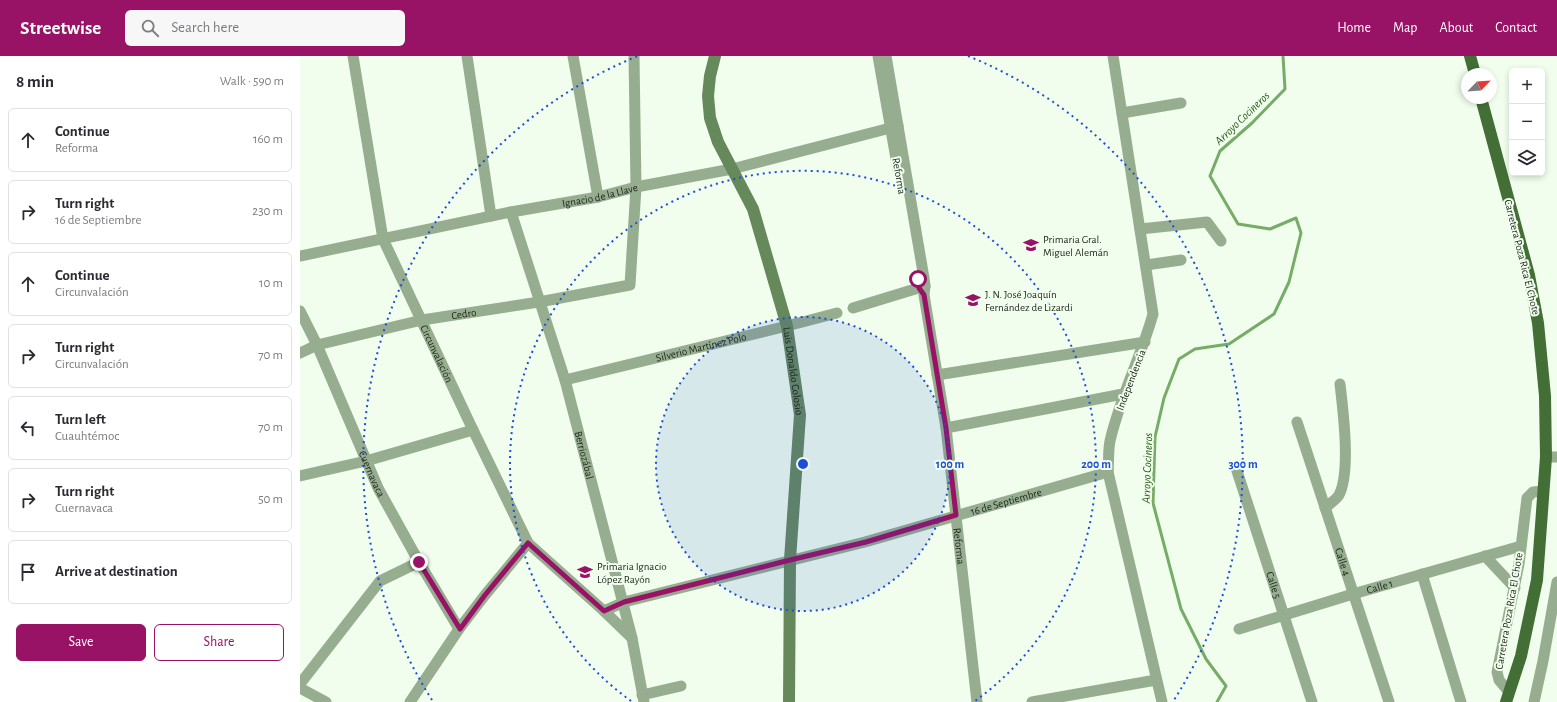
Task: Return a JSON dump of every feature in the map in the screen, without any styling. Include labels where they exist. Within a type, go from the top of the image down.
[{"type":"main road","name":"Luis Donaldo Colosio","points":[[715,56],[710,76],[708,96],[710,118],[718,142],[753,209],[787,326],[800,415],[790,560],[791,702]]},
{"type":"main road","points":[[1470,56],[1473,68]]},
{"type":"main road","name":"Carretera Poza Rica El Chote","points":[[1483,104],[1529,275],[1535,305],[1541,347],[1551,457],[1543,491],[1536,580],[1521,656],[1507,697]]},
{"type":"street","name":"Circunvalación","points":[[353,56],[383,238],[528,543],[632,638]]},
{"type":"street","points":[[467,56],[491,216]]},
{"type":"street","points":[[573,56],[598,197]]},
{"type":"street","points":[[634,56],[636,187]]},
{"type":"street","name":"Reforma","points":[[878,56],[895,127]]},
{"type":"street","name":"Reforma","points":[[886,56],[895,127],[946,428],[977,702]]},
{"type":"street","name":"Independencia","points":[[1113,56],[1153,314],[1145,342],[1124,394],[1110,442],[1108,472],[1162,702]]},
{"type":"street","points":[[1122,113],[1181,103]]},
{"type":"street","name":"Ignacio de la Llave","points":[[300,256],[491,216],[598,197],[636,187],[732,169],[895,127]]},
{"type":"street","name":"Cedro","points":[[300,353],[317,345],[422,320],[540,302],[630,285],[636,187]]},
{"type":"street","name":"Berriozábal","points":[[511,212],[565,380],[624,602],[643,698]]},
{"type":"street","points":[[1140,229],[1207,222],[1221,241]]},
{"type":"street","points":[[1146,265],[1181,260]]},
{"type":"street","points":[[853,308],[923,290]]},
{"type":"street","name":"Cuernavaca","points":[[300,311],[317,345],[378,488],[419,562],[460,629]]},
{"type":"street","name":"Silverio Martínez Polo","points":[[565,380],[837,313]]},
{"type":"street","points":[[937,375],[1145,342]]},
{"type":"street","points":[[1325,508],[1338,496],[1344,481],[1344,424],[1340,384]]},
{"type":"street","points":[[946,428],[1124,394]]},
{"type":"street","name":"Calle 4","points":[[1297,422],[1389,702]]},
{"type":"street","points":[[300,476],[366,461],[474,430]]},
{"type":"street","name":"Calle 5","points":[[1236,468],[1312,702]]},
{"type":"street","name":"16 de Septiembre","points":[[624,602],[866,542],[1108,472]]},
{"type":"street","name":"Carretera Poza Rica El Chote","points":[[1507,697],[1497,672],[1520,564],[1527,498],[1533,492],[1543,491]]},
{"type":"street","points":[[410,702],[485,595],[528,543]]},
{"type":"street","name":"Calle 1","points":[[1239,629],[1521,546]]},
{"type":"street","points":[[1485,556],[1514,588]]},
{"type":"street","points":[[300,684],[380,582],[419,562]]},
{"type":"street","points":[[1422,574],[1461,702]]},
{"type":"street","points":[[1534,702],[1552,640],[1557,582]]},
{"type":"street","points":[[604,611],[624,602]]},
{"type":"street","points":[[1032,702],[1156,680]]},
{"type":"street","points":[[643,698],[681,686]]},
{"type":"street","points":[[300,688],[326,702]]},
{"type":"waterway","name":"Arroyo Cocineros","points":[[1217,702],[1226,686],[1206,659],[1181,609],[1153,503],[1155,437],[1164,398],[1179,359],[1195,349],[1229,344],[1274,314],[1289,282],[1301,233],[1296,218],[1270,229],[1238,224],[1210,176],[1220,151],[1252,123],[1285,89],[1283,56]]},
{"type":"place","name":"Primaria Gral. Miguel Alemán","points":[[1031,245]]},
{"type":"place","name":"J. N. José Joaquín Fernández de Lizardi","points":[[973,300]]},
{"type":"place","name":"Primaria Ignacio López Rayón","points":[[585,572]]},
{"type":"route","points":[[419,562],[460,629],[485,595],[528,543],[604,611],[624,602],[866,542],[956,515],[946,428],[924,295],[919,288],[918,279]]}]
